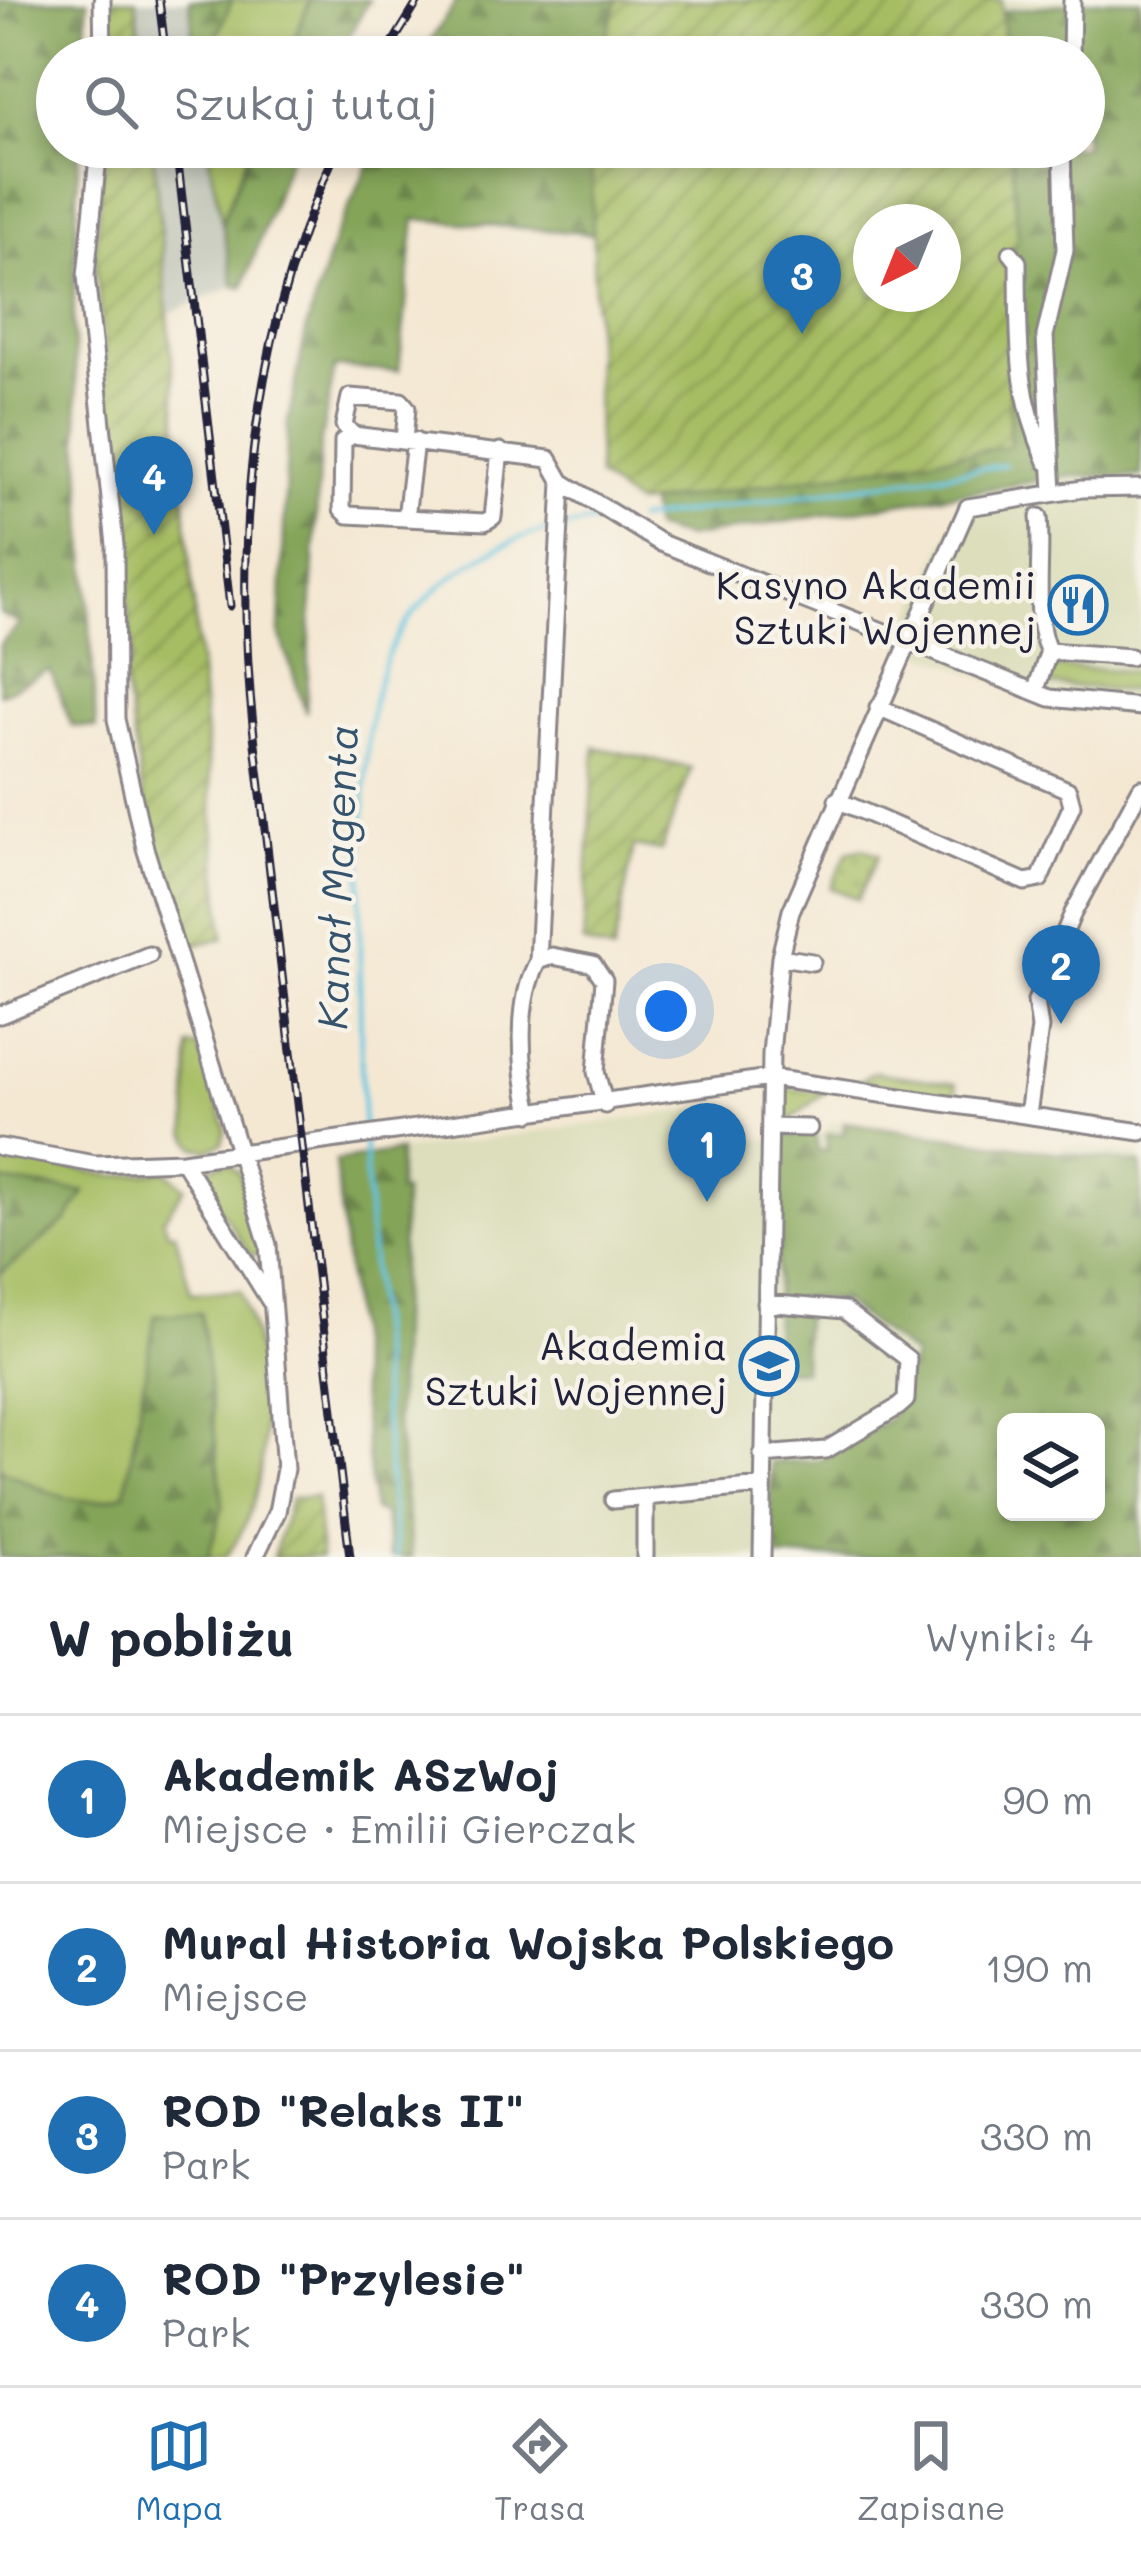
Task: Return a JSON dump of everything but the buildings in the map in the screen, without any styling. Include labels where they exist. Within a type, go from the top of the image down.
[{"type":"street","points":[[102,0],[103,36]]},
{"type":"street","points":[[1071,36],[1072,0]]},
{"type":"street","points":[[97,168],[86,276],[115,545],[116,719],[145,848],[268,1245],[285,1468],[277,1511],[255,1557]]},
{"type":"street","points":[[1053,493],[1045,336],[1065,250],[1063,168]]},
{"type":"street","points":[[1010,254],[1018,262],[1025,414],[1051,470]]},
{"type":"street","points":[[353,435],[344,425],[350,397],[400,401],[407,408],[406,518]]},
{"type":"street","points":[[500,451],[493,517],[485,522],[348,515],[342,509],[344,441],[353,435],[500,451],[539,456],[549,459],[562,482],[538,961],[527,984],[526,1004],[523,1068],[531,1113]]},
{"type":"street","points":[[562,482],[637,521],[661,543],[1035,692],[1141,707]]},
{"type":"street","points":[[762,1557],[770,1078],[780,956],[791,911],[968,507],[1053,493],[1141,488]]},
{"type":"street","points":[[1039,517],[1043,558],[1040,637],[1049,651]]},
{"type":"street","points":[[1035,692],[1049,651]]},
{"type":"street","points":[[1049,651],[1130,657]]},
{"type":"street","points":[[837,800],[1025,882],[1040,880],[1072,805],[1067,790],[878,707]]},
{"type":"street","points":[[1028,1114],[1040,1028],[1036,1001],[1073,913],[1141,788]]},
{"type":"street","points":[[0,1015],[149,955]]},
{"type":"street","points":[[538,961],[552,956],[582,959],[600,971],[603,1013],[596,1072],[605,1105]]},
{"type":"street","points":[[780,956],[812,962]]},
{"type":"street","points":[[0,1147],[95,1164],[183,1161],[605,1105],[770,1078],[1141,1132]]},
{"type":"street","points":[[770,1127],[809,1128]]},
{"type":"street","points":[[183,1161],[274,1307]]},
{"type":"street","points":[[762,1455],[826,1450],[898,1407],[906,1400],[908,1359],[844,1310],[766,1303]]},
{"type":"street","points":[[613,1500],[762,1486]]},
{"type":"street","points":[[645,1498],[645,1557]]},
{"type":"shaded area","points":[[136,0],[190,0],[193,36],[140,36]]},
{"type":"shaded area","points":[[1001,0],[1141,0],[1141,712],[1051,704],[900,645],[965,493],[1037,481],[1009,446],[1011,251],[1018,237],[1013,168],[1105,168],[1105,36],[1004,36]]},
{"type":"shaded area","points":[[155,168],[211,168],[234,286],[170,313]]},
{"type":"shaded area","name":"Akademia Sztuki Wojennej","points":[[725,1105],[743,1108],[745,1141],[828,1133],[828,1122],[844,1122],[1060,1156],[1061,1143],[1141,1155],[1141,1557],[412,1557],[396,1419],[399,1151]]},
{"type":"green space","points":[[0,0],[88,0],[85,36],[36,36],[36,168],[78,168],[73,325],[96,728],[72,726],[50,670],[0,694],[0,644],[20,624],[0,614]]},
{"type":"green space","points":[[108,0],[136,0],[140,36],[109,36]]},
{"type":"green space","points":[[190,0],[232,0],[217,36],[193,36]]},
{"type":"green space","points":[[232,0],[310,0],[295,36],[217,36]]},
{"type":"green space","points":[[310,0],[369,0],[349,36],[295,36]]},
{"type":"green space","points":[[457,0],[617,0],[607,36],[434,36]]},
{"type":"green space","points":[[617,0],[1001,0],[1004,36],[607,36]]},
{"type":"green space","points":[[1141,0],[1141,476],[1064,476],[685,538],[653,528],[649,503],[1009,446],[1011,251],[1018,237],[1013,168],[1105,168],[1105,36],[1004,36],[1002,11]]},
{"type":"green space","points":[[102,168],[155,168],[224,938],[187,947],[152,850],[123,673],[133,660],[95,256]]},
{"type":"green space","points":[[211,168],[243,168],[222,222]]},
{"type":"green space","points":[[243,168],[286,168],[243,288],[234,286],[222,222]]},
{"type":"green space","points":[[367,168],[592,168],[595,234],[415,219],[399,371],[335,367],[320,445],[306,713],[280,634],[288,422],[307,326],[335,236]]},
{"type":"green space","points":[[591,168],[1013,168],[1018,237],[1011,251],[1009,446],[635,505],[598,477]]},
{"type":"green space","points":[[1051,667],[1136,672],[1141,691],[1051,685],[1046,681]]},
{"type":"green space","points":[[595,747],[691,768],[661,851],[634,846],[613,953],[583,943]]},
{"type":"green space","points":[[863,848],[879,855],[858,899],[831,888],[847,852]]},
{"type":"green space","points":[[189,1047],[199,1047],[226,1128],[222,1143],[209,1150],[195,1147],[187,1133]]},
{"type":"green space","points":[[873,1072],[956,1084],[957,1096],[859,1081]]},
{"type":"green space","points":[[785,1088],[825,1092],[787,1123],[776,1120],[776,1101]]},
{"type":"green space","points":[[844,1122],[1141,1164],[1141,1557],[770,1557],[771,1462],[819,1461],[891,1418],[914,1356],[841,1301],[804,1297],[803,1370],[773,1369],[782,1135],[815,1133],[818,1151],[827,1151],[827,1134],[843,1134]]},
{"type":"green space","points":[[399,1151],[398,1192],[403,1192],[396,1419],[412,1557],[390,1557],[384,1515],[373,1510],[335,1161]]},
{"type":"green space","points":[[0,1156],[116,1176],[166,1171],[185,1187],[163,1220],[169,1233],[175,1232],[191,1293],[240,1291],[263,1391],[261,1464],[254,1499],[225,1557],[0,1557]]},
{"type":"green space","points":[[228,1162],[239,1172],[262,1250],[257,1255],[250,1255],[203,1182],[207,1168]]},
{"type":"green space","points":[[0,1181],[85,1192],[67,1220],[0,1274]]},
{"type":"green space","points":[[201,1313],[223,1506],[208,1557],[0,1557],[0,1468],[76,1500],[125,1493],[155,1315]]},
{"type":"green space","points":[[316,1497],[321,1557],[273,1557],[291,1498]]},
{"type":"waterway","name":"Kanał Magenta","points":[[637,520],[1004,465]]},
{"type":"waterway","name":"Kanał Magenta","points":[[566,527],[613,519]]},
{"type":"waterway","name":"Kanał Magenta","points":[[396,1557],[368,1198],[360,1018],[366,759],[372,707],[387,657],[412,615],[429,597],[488,553],[554,529]]},
{"type":"railway","points":[[159,0],[163,36]]},
{"type":"railway","points":[[397,36],[419,0]]},
{"type":"railway","points":[[178,168],[230,606]]},
{"type":"railway","points":[[329,168],[286,289],[268,361],[248,509],[246,584],[254,735],[350,1557]]},
{"type":"place","name":"ROD \"Relaks II\"","points":[[802,334]]},
{"type":"place","name":"ROD \"Przylesie\"","points":[[154,535]]},
{"type":"place","name":"Kasyno Akademii Sztuki Wojennej","points":[[1078,605]]},
{"type":"place","name":"Mural Historia Wojska Polskiego","points":[[1061,1024]]},
{"type":"place","name":"Akademik ASzWoj","points":[[707,1202]]},
{"type":"place","name":"Akademia Sztuki Wojennej","points":[[769,1366]]}]
